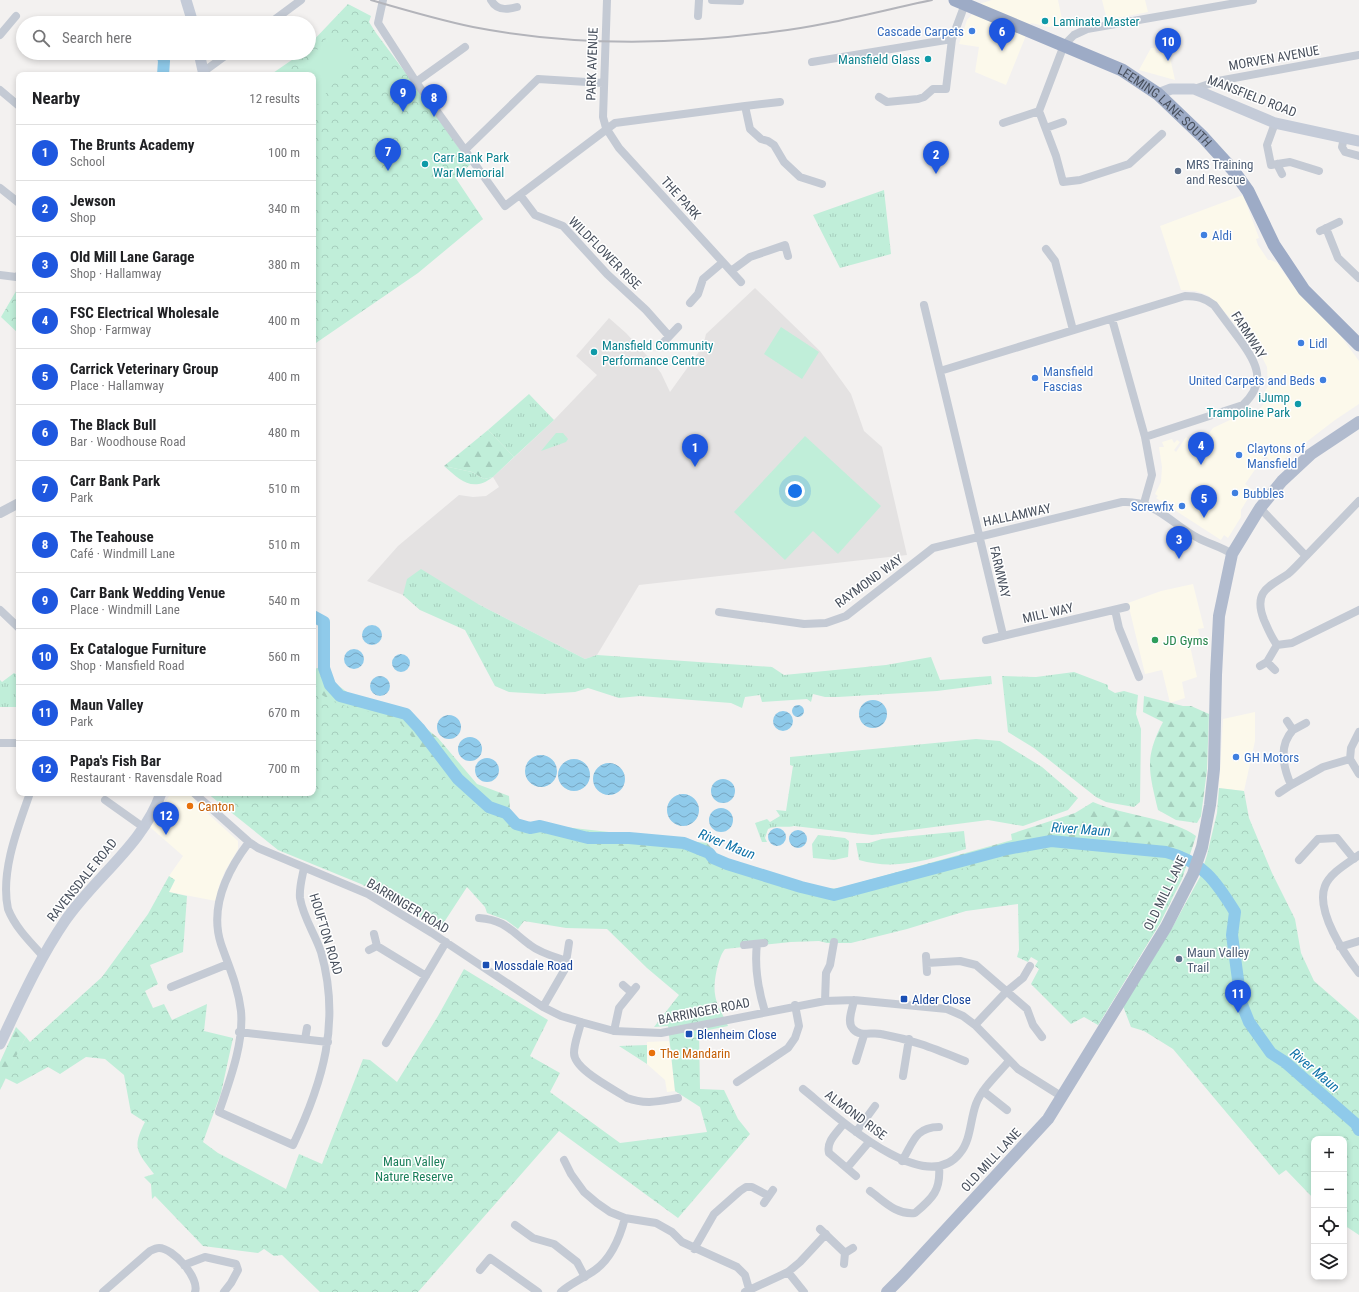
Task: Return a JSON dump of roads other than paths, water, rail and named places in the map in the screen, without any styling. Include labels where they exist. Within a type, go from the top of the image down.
[{"type":"highway","name":"LEEMING LANE SOUTH","points":[[960,2],[1122,70],[1158,94],[1203,137],[1233,170],[1248,192],[1274,245],[1304,290],[1359,345]]},
{"type":"main road","points":[[186,0],[191,16]]},
{"type":"main road","points":[[201,60],[203,72]]},
{"type":"main road","name":"MANSFIELD ROAD","points":[[1158,94],[1171,89],[1194,89],[1275,123],[1359,141]]},
{"type":"main road","name":"OLD MILL LANE","points":[[887,1292],[1048,1119],[1166,927],[1193,874],[1199,856],[1210,805],[1214,769],[1219,616],[1232,554],[1260,508],[1282,480],[1311,454],[1359,422]]},
{"type":"main road","name":"RAVENSDALE ROAD","points":[[0,1044],[43,956],[66,920],[143,827],[162,796]]},
{"type":"street","points":[[279,16],[301,0]]},
{"type":"street","points":[[383,0],[378,22],[416,82],[505,206],[606,128],[615,123],[642,118],[780,102]]},
{"type":"street","points":[[491,0],[498,8],[507,10],[517,7]]},
{"type":"street","name":"PARK AVENUE","points":[[606,128],[603,117],[603,83],[607,0]]},
{"type":"street","points":[[698,16],[699,0]]},
{"type":"street","points":[[712,0],[740,1]]},
{"type":"street","points":[[1162,134],[1129,164],[1080,180],[1063,182],[1039,111],[1064,45],[1074,36],[1087,29],[1253,0]]},
{"type":"street","points":[[879,97],[887,102],[918,99],[933,89],[946,89],[952,39],[960,2]]},
{"type":"street","points":[[0,35],[16,16]]},
{"type":"street","points":[[812,62],[952,39]]},
{"type":"street","points":[[416,82],[465,47]]},
{"type":"street","name":"MORVEN AVENUE","points":[[1194,89],[1218,81],[1359,55]]},
{"type":"street","points":[[204,72],[220,60]]},
{"type":"street","points":[[465,150],[538,79],[603,83]]},
{"type":"street","points":[[0,90],[16,103]]},
{"type":"street","points":[[745,106],[750,128],[761,139],[774,145],[784,162],[800,177],[822,184]]},
{"type":"street","points":[[1003,123],[1039,111]]},
{"type":"street","points":[[1046,128],[1063,122]]},
{"type":"street","points":[[1275,123],[1267,145],[1271,164],[1290,162],[1319,171]]},
{"type":"street","name":"THE PARK","points":[[606,128],[619,148],[741,282]]},
{"type":"street","points":[[1344,138],[1342,147],[1345,152],[1359,156]]},
{"type":"street","points":[[1277,164],[1282,174]]},
{"type":"street","points":[[0,188],[16,201]]},
{"type":"street","name":"WILDFLOWER RISE","points":[[520,195],[535,215],[563,226],[607,274],[646,310],[670,336]]},
{"type":"street","points":[[1339,222],[1323,229],[1338,258],[1359,278]]},
{"type":"street","points":[[731,271],[750,257],[785,245],[788,256]]},
{"type":"street","points":[[1046,249],[1055,261],[1073,330]]},
{"type":"street","points":[[690,303],[698,294],[703,278],[723,262]]},
{"type":"street","points":[[1,276],[16,275]]},
{"type":"street","name":"FARMWAY","points":[[940,371],[1185,296],[1201,297],[1214,305],[1256,363],[1258,373],[1257,384],[1254,392],[1243,405],[1145,437]]},
{"type":"street","name":"HALLAMWAY","points":[[924,305],[980,537],[1122,502],[1144,503],[1197,538],[1232,554]]},
{"type":"street","points":[[1112,318],[1145,437],[1152,475],[1144,503]]},
{"type":"street","points":[[662,344],[678,327]]},
{"type":"street","points":[[1359,501],[1290,572],[1275,581],[1264,591],[1260,600],[1260,610],[1272,639],[1278,644],[1292,643],[1359,610]]},
{"type":"street","points":[[0,513],[16,505]]},
{"type":"street","points":[[1260,508],[1306,556]]},
{"type":"street","name":"FARMWAY","points":[[980,537],[1003,635]]},
{"type":"street","name":"RAYMOND WAY","points":[[719,612],[804,624],[826,623],[846,616],[933,548],[980,537]]},
{"type":"street","name":"MILL WAY","points":[[986,640],[1126,607]]},
{"type":"street","points":[[0,610],[16,625]]},
{"type":"street","points":[[1114,610],[1119,628],[1139,676]]},
{"type":"street","points":[[1274,670],[1263,664],[1278,644]]},
{"type":"street","points":[[1287,721],[1293,730]]},
{"type":"street","points":[[1292,786],[1285,770],[1284,745],[1287,737],[1293,730],[1306,723]]},
{"type":"street","points":[[1359,732],[1351,748],[1350,759],[1359,774]]},
{"type":"street","points":[[0,743],[16,743]]},
{"type":"street","points":[[1279,793],[1323,767],[1350,759]]},
{"type":"street","points":[[29,796],[9,850],[3,880],[8,908],[22,933],[43,956]]},
{"type":"street","name":"BARRINGER ROAD","points":[[197,796],[249,842],[276,857],[349,885],[368,894],[446,942],[543,1007],[561,1016],[614,1031],[661,1033],[795,1005],[825,1001],[854,1000],[947,1009],[963,1016],[975,1025],[1009,1061],[1035,1080],[1061,1096]]},
{"type":"street","points":[[105,800],[143,827]]},
{"type":"street","points":[[1299,860],[1318,839],[1337,838],[1356,857],[1334,874],[1325,886],[1323,900],[1325,911],[1340,947],[1359,973]]},
{"type":"street","points":[[249,842],[235,861],[226,878],[218,903],[216,921],[220,942],[238,988],[241,1013],[239,1032],[328,1042]]},
{"type":"street","name":"HOUFTON ROAD","points":[[239,1032],[233,1072],[219,1112],[293,1145],[309,1113],[323,1069],[328,1042],[330,1016],[328,985],[320,951],[300,897],[300,886],[304,868]]},
{"type":"street","points":[[484,921],[497,920],[514,930],[530,946],[567,961]]},
{"type":"street","points":[[374,934],[377,946],[426,976]]},
{"type":"street","points":[[1340,947],[1359,941]]},
{"type":"street","points":[[386,1039],[446,942]]},
{"type":"street","points":[[825,1001],[826,973],[830,965],[834,942]]},
{"type":"street","points":[[543,1007],[565,969],[569,943]]},
{"type":"street","points":[[744,945],[761,943],[755,961],[765,1012]]},
{"type":"street","points":[[369,950],[377,946]]},
{"type":"street","points":[[927,964],[967,961],[976,965],[1027,1009],[1033,1025],[1042,1037]]},
{"type":"street","points":[[171,987],[228,964]]},
{"type":"street","points":[[975,1025],[1007,991],[1023,978],[1030,966]]},
{"type":"street","points":[[614,1031],[619,1008],[633,989],[623,985]]},
{"type":"street","points":[[854,1000],[850,1021],[851,1028],[856,1032],[864,1034],[872,1032],[909,1039],[965,1061]]},
{"type":"street","points":[[737,1082],[788,1048],[795,1038],[799,1026],[795,1005]]},
{"type":"street","points":[[581,1022],[574,1054],[580,1067],[587,1073],[627,1098],[635,1101],[646,1103],[662,1102],[673,1096]]},
{"type":"street","points":[[305,1039],[307,1028]]},
{"type":"street","points":[[856,1061],[864,1034]]},
{"type":"street","points":[[903,1076],[909,1039]]},
{"type":"street","points":[[870,1191],[897,1211],[907,1214],[915,1213],[937,1189],[940,1180],[939,1166],[952,1161],[960,1153],[966,1142],[976,1104],[983,1092],[1009,1061]]},
{"type":"street","points":[[738,1070],[744,1077]]},
{"type":"street","points":[[983,1092],[1007,1110]]},
{"type":"street","name":"ALMOND RISE","points":[[805,1095],[869,1142],[902,1161],[911,1164],[939,1166]]},
{"type":"street","points":[[856,1132],[876,1106]]},
{"type":"street","points":[[844,1123],[829,1142],[829,1154],[856,1176]]},
{"type":"street","points":[[902,1161],[919,1132],[928,1127],[939,1127]]},
{"type":"street","points":[[847,1168],[869,1142]]},
{"type":"street","points":[[563,1166],[592,1200],[610,1212],[625,1218],[656,1223],[672,1232],[682,1242],[694,1249],[737,1267],[746,1275],[747,1290],[788,1272],[800,1262],[823,1232],[845,1253]]},
{"type":"street","points":[[694,1249],[714,1214],[740,1191],[746,1187],[752,1187],[757,1188],[768,1196]]},
{"type":"street","points":[[561,1292],[570,1284],[585,1277],[596,1269],[616,1245],[625,1218]]},
{"type":"street","points":[[520,1226],[533,1238],[554,1244],[577,1262],[585,1277]]},
{"type":"street","points":[[104,1292],[150,1251],[160,1248],[171,1252],[184,1265],[193,1277],[196,1289],[195,1292]]},
{"type":"street","points":[[845,1253],[853,1248]]},
{"type":"street","points":[[844,1264],[845,1253]]},
{"type":"street","points":[[184,1265],[205,1257],[236,1264],[238,1270],[224,1292]]},
{"type":"street","points":[[480,1270],[490,1258],[538,1292]]},
{"type":"street","points":[[788,1272],[804,1292]]},
{"type":"water","points":[[368,625],[376,625],[382,631],[382,639],[376,645],[368,645],[362,639],[362,631]]},
{"type":"water","points":[[350,649],[358,649],[364,655],[364,663],[358,669],[350,669],[344,663],[344,655]]},
{"type":"water","points":[[401,654],[407,657],[410,663],[407,669],[401,672],[395,669],[392,663],[395,657]]},
{"type":"water","points":[[376,676],[384,676],[390,682],[390,690],[384,696],[376,696],[370,690],[370,682]]},
{"type":"water","points":[[873,700],[883,704],[887,714],[883,724],[873,728],[863,724],[859,714],[863,704]]},
{"type":"water","points":[[798,705],[802,707],[804,711],[802,715],[798,717],[794,715],[792,711],[794,707]]},
{"type":"water","points":[[783,711],[790,714],[793,721],[790,728],[783,731],[776,728],[773,721],[776,714]]},
{"type":"water","points":[[449,715],[457,719],[461,727],[457,735],[449,739],[441,735],[437,727],[441,719]]},
{"type":"water","points":[[470,737],[478,741],[482,749],[478,757],[470,761],[462,757],[458,749],[462,741]]},
{"type":"water","points":[[538,755],[544,755],[554,762],[557,771],[556,777],[550,784],[544,787],[538,787],[528,780],[525,774],[525,768],[532,758]]},
{"type":"water","points":[[487,758],[495,762],[499,770],[495,778],[487,782],[479,778],[475,770],[479,762]]},
{"type":"water","points":[[571,759],[577,759],[587,766],[590,775],[589,781],[583,788],[577,791],[571,791],[561,784],[558,778],[558,772],[565,762]]},
{"type":"water","points":[[606,763],[612,763],[622,770],[625,779],[624,785],[618,792],[612,795],[606,795],[596,788],[593,782],[593,776],[600,766]]},
{"type":"water","points":[[723,779],[728,780],[734,786],[734,796],[728,802],[723,803],[718,802],[712,796],[711,791],[712,786],[718,780]]},
{"type":"water","points":[[680,794],[686,794],[696,801],[699,810],[698,816],[692,823],[686,826],[680,826],[670,819],[667,813],[667,807],[674,797]]},
{"type":"water","points":[[721,808],[726,809],[732,815],[732,825],[726,831],[721,832],[716,831],[710,825],[709,820],[710,815],[716,809]]},
{"type":"water","points":[[777,828],[783,831],[786,837],[783,843],[777,846],[771,843],[768,837],[771,831]]},
{"type":"water","points":[[798,830],[804,833],[807,839],[804,845],[798,848],[792,845],[789,839],[792,833]]},
{"type":"waterway","name":"River Maun","points":[[163,72],[164,60]]},
{"type":"waterway","name":"River Maun","points":[[316,618],[324,622],[324,668],[330,685],[340,696],[406,714],[419,728],[458,779],[489,807],[506,813],[516,824],[530,828],[540,826],[588,838],[629,838],[684,843],[709,853],[713,858],[727,864],[801,887],[834,895],[1007,849],[1051,841],[1166,852],[1179,856],[1199,867],[1207,874],[1235,912],[1232,935],[1241,1002],[1249,1022],[1271,1053],[1285,1062],[1356,1124],[1359,1130]]},
{"type":"railway","points":[[371,0],[473,27],[547,38],[622,42],[698,39],[792,29],[832,22],[932,0]]},
{"type":"place","name":"Laminate Master","points":[[1045,21]]},
{"type":"place","name":"Cascade Carpets","points":[[972,31]]},
{"type":"place","name":"The Black Bull","points":[[1002,51]]},
{"type":"place","name":"Mansfield Glass","points":[[928,59]]},
{"type":"place","name":"Ex Catalogue Furniture","points":[[1168,61]]},
{"type":"place","name":"Carr Bank Wedding Venue","points":[[403,112]]},
{"type":"place","name":"The Teahouse","points":[[434,117]]},
{"type":"place","name":"Carr Bank Park War Memorial","points":[[425,164]]},
{"type":"place","name":"Carr Bank Park","points":[[388,171]]},
{"type":"place","name":"MRS Training and Rescue","points":[[1178,171]]},
{"type":"place","name":"Jewson","points":[[936,174]]},
{"type":"place","name":"Aldi","points":[[1204,235]]},
{"type":"place","name":"Lidl","points":[[1301,343]]},
{"type":"place","name":"Mansfield Community Performance Centre","points":[[594,352]]},
{"type":"place","name":"Mansfield Fascias","points":[[1035,378]]},
{"type":"place","name":"United Carpets and Beds","points":[[1323,380]]},
{"type":"place","name":"iJump Trampoline Park","points":[[1298,404]]},
{"type":"place","name":"Claytons of Mansfield","points":[[1239,455]]},
{"type":"place","name":"FSC Electrical Wholesale","points":[[1201,465]]},
{"type":"place","name":"The Brunts Academy","points":[[695,467]]},
{"type":"place","name":"Bubbles","points":[[1235,493]]},
{"type":"place","name":"Screwfix","points":[[1182,506]]},
{"type":"place","name":"Carrick Veterinary Group","points":[[1204,518]]},
{"type":"place","name":"Old Mill Lane Garage","points":[[1179,559]]},
{"type":"place","name":"JD Gyms","points":[[1155,640]]},
{"type":"place","name":"GH Motors","points":[[1236,757]]},
{"type":"place","name":"Canton","points":[[190,806]]},
{"type":"place","name":"Papa's Fish Bar","points":[[166,835]]},
{"type":"place","name":"Maun Valley Trail","points":[[1179,959]]},
{"type":"place","name":"Mossdale Road","points":[[486,965]]},
{"type":"place","name":"Alder Close","points":[[904,999]]},
{"type":"place","name":"Maun Valley","points":[[1238,1013]]},
{"type":"place","name":"Blenheim Close","points":[[689,1034]]},
{"type":"place","name":"The Mandarin","points":[[652,1053]]},
{"type":"park label","name":"Maun Valley Nature Reserve","points":[[414,1168]]}]
